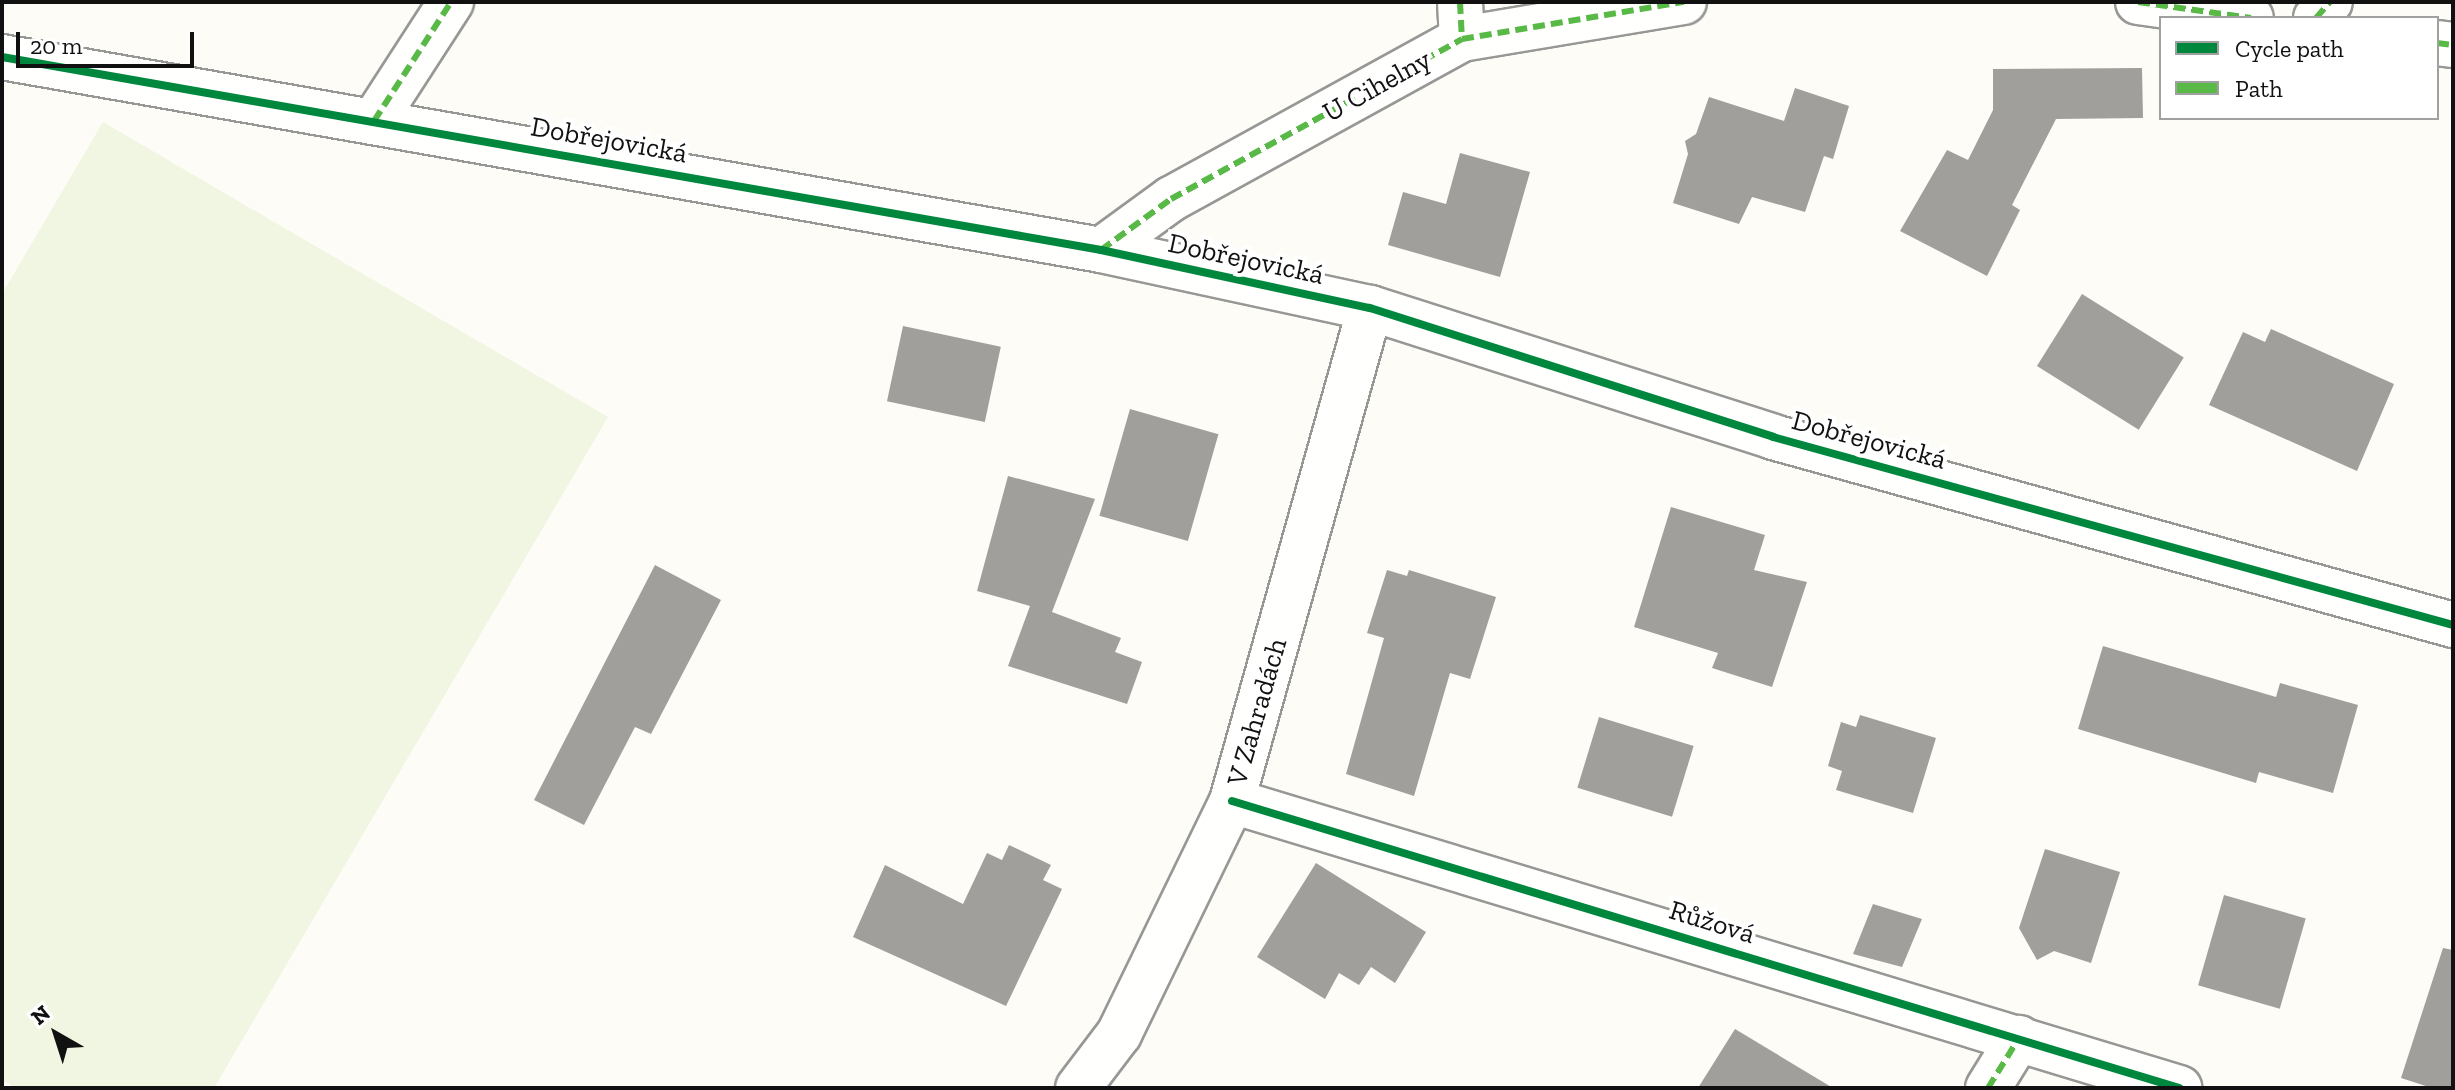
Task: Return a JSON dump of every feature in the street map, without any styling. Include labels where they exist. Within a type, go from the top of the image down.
[{"type":"street","points":[[374,121],[451,2]]},
{"type":"street","name":"U Cihelny","points":[[1101,250],[1171,199],[1461,21],[1684,2]]},
{"type":"street","points":[[2138,2],[2237,16]]},
{"type":"street","name":"Dobřejovická","points":[[2,57],[1101,250],[1370,308],[1773,437],[2453,625]]},
{"type":"street","name":"V Zahradách","points":[[1078,1088],[1119,1034],[1232,801],[1370,308]]},
{"type":"street","name":"Růžová","points":[[1232,801],[2179,1088]]},
{"type":"street","points":[[1988,1088],[2019,1038]]},
{"type":"green space","points":[[103,122],[608,417],[214,1088],[16,1088],[2,1080],[2,294]]},
{"type":"building","points":[[2142,68],[2143,118],[2056,119],[2012,205],[2020,210],[1987,276],[1900,231],[1947,150],[1968,160],[1993,110],[1993,69]]},
{"type":"building","points":[[1795,88],[1849,106],[1833,159],[1824,156],[1805,212],[1752,197],[1739,224],[1673,203],[1688,154],[1685,141],[1696,134],[1709,97],[1784,121]]},
{"type":"building","points":[[1460,153],[1530,172],[1500,277],[1388,245],[1403,192],[1446,204]]},
{"type":"building","points":[[2082,294],[2184,358],[2139,430],[2037,366]]},
{"type":"building","points":[[903,326],[1001,347],[985,422],[887,401]]},
{"type":"building","points":[[2271,329],[2394,384],[2357,471],[2209,405],[2243,332],[2265,342]]},
{"type":"building","points":[[1130,409],[1218,434],[1188,541],[1099,516]]},
{"type":"building","points":[[1008,476],[1095,499],[1052,612],[1121,638],[1115,652],[1142,662],[1127,704],[1008,666],[1030,606],[977,591]]},
{"type":"building","points":[[1671,507],[1765,535],[1754,570],[1807,582],[1772,687],[1712,668],[1718,653],[1634,627]]},
{"type":"building","points":[[655,565],[721,600],[651,734],[635,727],[584,825],[534,800]]},
{"type":"building","points":[[1387,570],[1407,576],[1409,570],[1496,597],[1470,679],[1450,673],[1414,796],[1346,774],[1384,638],[1367,633]]},
{"type":"building","points":[[2103,646],[2276,697],[2280,683],[2358,705],[2333,793],[2259,772],[2256,783],[2078,729]]},
{"type":"building","points":[[1860,715],[1936,738],[1913,813],[1836,790],[1842,771],[1828,766],[1841,722],[1856,727]]},
{"type":"building","points":[[1599,717],[1694,746],[1672,817],[1577,788]]},
{"type":"building","points":[[1009,845],[1051,865],[1043,880],[1062,889],[1006,1006],[853,937],[885,865],[963,904],[987,853],[1002,860]]},
{"type":"building","points":[[2045,849],[2120,872],[2091,963],[2054,951],[2037,960],[2019,928]]},
{"type":"building","points":[[1316,863],[1426,932],[1395,983],[1371,967],[1359,985],[1339,973],[1325,999],[1257,957]]},
{"type":"building","points":[[2224,895],[2306,918],[2280,1009],[2198,985]]},
{"type":"building","points":[[1873,904],[1922,919],[1902,967],[1853,954]]},
{"type":"building","points":[[2443,948],[2453,950],[2453,1088],[2432,1088],[2401,1078]]},
{"type":"building","points":[[1735,1029],[1833,1088],[1698,1088]]},
{"type":"marked path","points":[[374,121],[451,2]]},
{"type":"marked path","points":[[1460,2],[1462,39]]},
{"type":"marked path","points":[[1101,250],[1171,199],[1462,39],[1684,2]]},
{"type":"marked path","points":[[2138,2],[2237,16]]},
{"type":"marked path","points":[[2318,16],[2330,2]]},
{"type":"marked path","points":[[2439,43],[2453,45]]},
{"type":"marked path","points":[[1988,1088],[2019,1038]]},
{"type":"cycle path","points":[[2,57],[1101,250],[1370,308],[1773,437],[2453,625]]},
{"type":"cycle path","points":[[1232,801],[2179,1088]]}]
